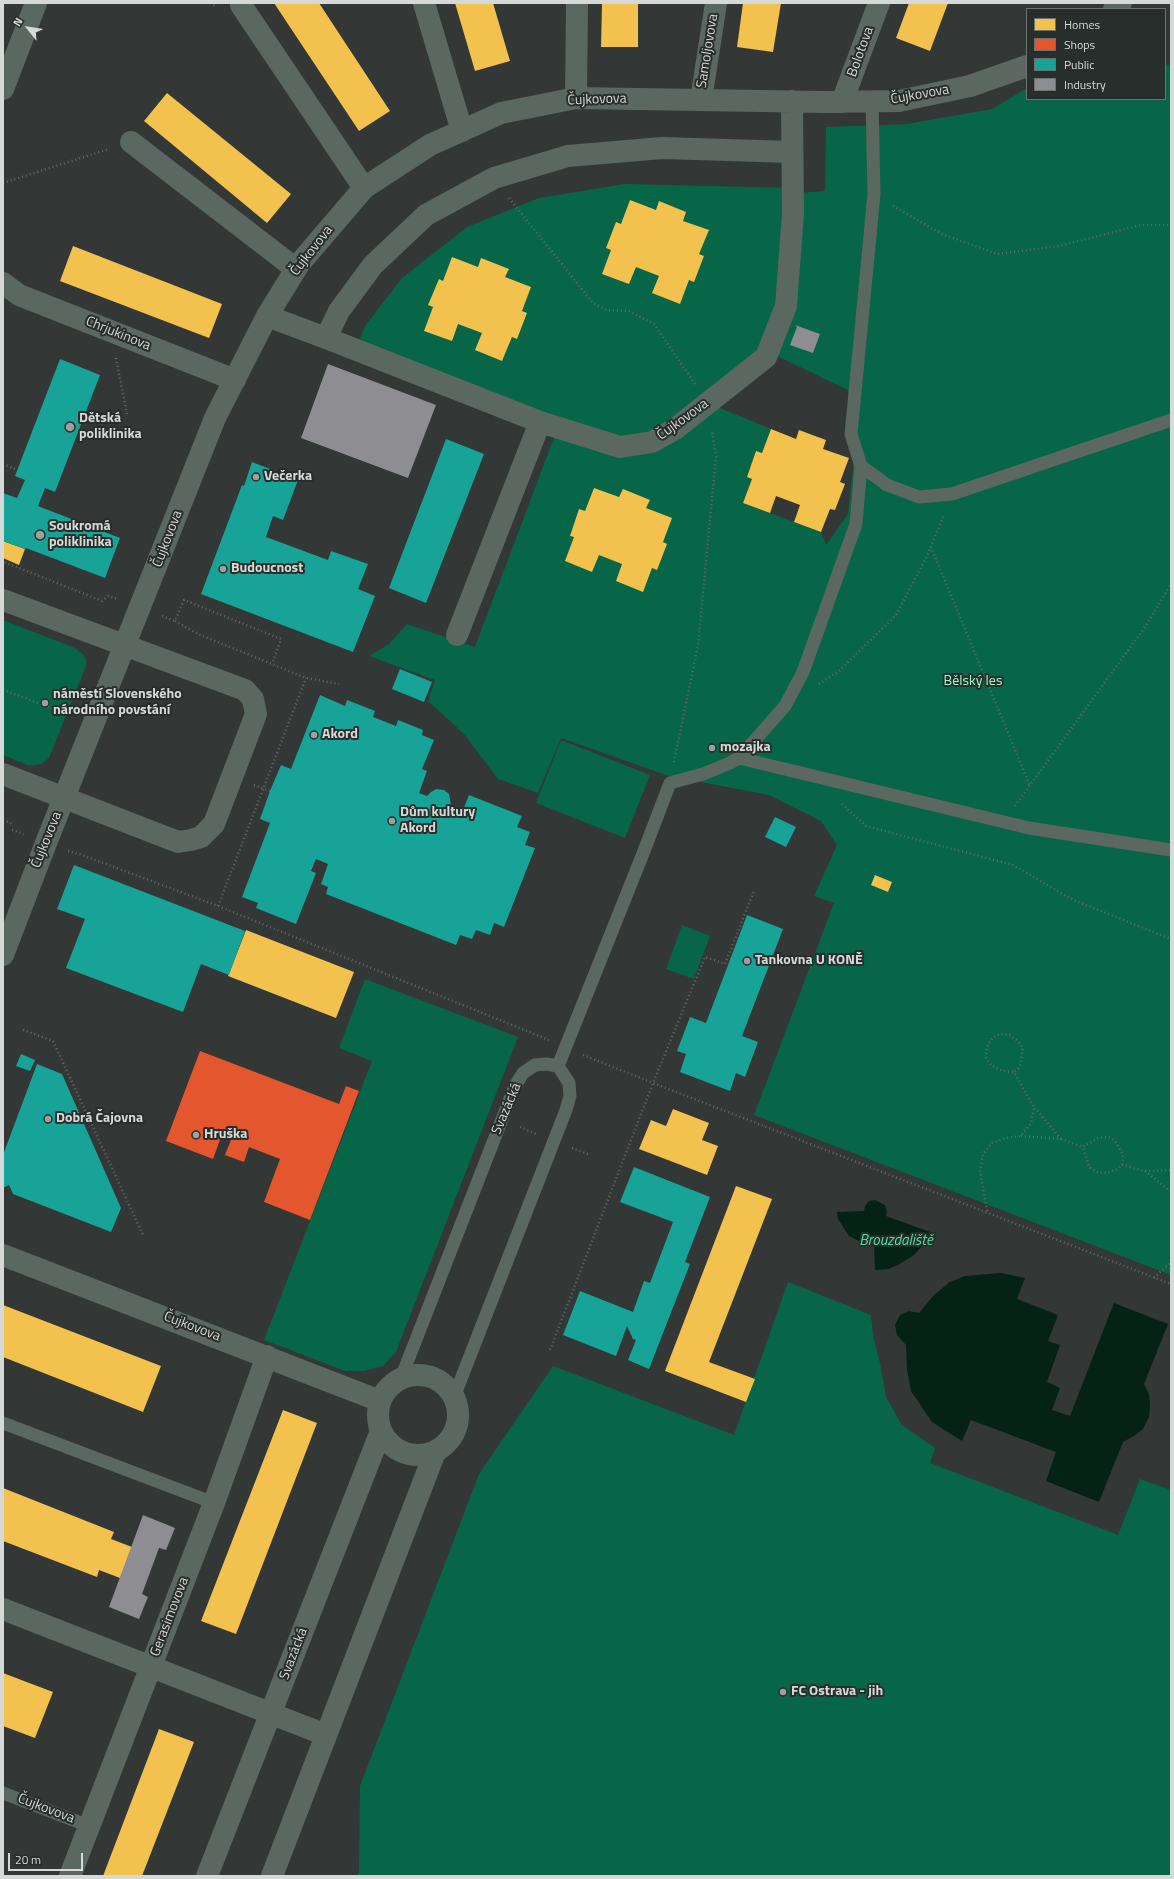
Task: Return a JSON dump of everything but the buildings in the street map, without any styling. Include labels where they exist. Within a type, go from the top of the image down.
[{"type":"street","points":[[3,88],[36,3]]},
{"type":"street","points":[[424,3],[462,131]]},
{"type":"street","points":[[576,98],[577,3]]},
{"type":"street","name":"Samoljovova","points":[[701,100],[716,3]]},
{"type":"street","name":"Bolotova","points":[[842,102],[879,3]]},
{"type":"street","points":[[241,5],[364,188]]},
{"type":"street","name":"Čujkovova","points":[[3,955],[10,914],[46,843],[215,418],[267,316],[296,270],[364,188],[430,145],[501,113],[576,98],[842,102],[899,101],[970,86],[1026,66]]},
{"type":"street","name":"Čujkovova","points":[[267,316],[540,422],[620,447],[652,442],[675,428],[766,357],[786,306],[793,213],[792,101]]},
{"type":"street","points":[[131,142],[296,270]]},
{"type":"street","points":[[326,338],[339,311],[373,265],[426,215],[494,178],[568,156],[662,148],[792,152]]},
{"type":"street","name":"Chrjukinova","points":[[3,283],[19,295],[235,380]]},
{"type":"street","points":[[457,635],[540,422]]},
{"type":"street","points":[[3,600],[244,690],[253,699],[256,706],[254,721],[218,818],[211,828],[201,837],[185,842],[178,842],[3,774]]},
{"type":"street","name":"Čujkovova","points":[[3,1255],[380,1401]]},
{"type":"street","name":"Gerasimovova","points":[[70,1876],[214,1503],[267,1356]]},
{"type":"street","points":[[416,1375],[431,1377],[441,1382],[454,1397],[458,1416],[457,1426],[445,1446],[435,1452],[425,1455],[404,1453],[391,1444],[381,1431],[378,1422],[380,1401],[385,1392],[401,1378],[416,1375]]},
{"type":"street","name":"Svazácká","points":[[207,1876],[381,1431]]},
{"type":"street","points":[[272,1876],[435,1452]]},
{"type":"street","points":[[3,1609],[326,1735]]},
{"type":"lane","points":[[454,1397],[566,1110],[570,1096],[569,1083],[558,1066],[670,783],[703,774],[730,764],[739,758],[786,706],[803,672],[856,524],[861,466],[851,434],[874,194],[872,101]]},
{"type":"lane","points":[[861,466],[888,485],[919,497],[952,494],[1171,420]]},
{"type":"lane","points":[[739,758],[1029,828],[1171,850]]},
{"type":"lane","name":"Svazácká","points":[[401,1378],[515,1086],[523,1073],[535,1065],[546,1064],[558,1066]]},
{"type":"lane","points":[[3,1423],[214,1503]]},
{"type":"lane","name":"Čujkovova","points":[[3,1793],[89,1826]]},
{"type":"path","points":[[3,182],[131,142]]},
{"type":"path","points":[[874,194],[942,234],[997,254],[1059,246],[1142,225],[1171,225]]},
{"type":"path","points":[[110,331],[127,415]]},
{"type":"path","points":[[3,464],[17,470]]},
{"type":"path","points":[[786,706],[839,672],[896,615],[930,547],[952,494]]},
{"type":"path","points":[[930,547],[1030,786]]},
{"type":"path","points":[[3,563],[102,601],[108,596],[141,607],[175,621],[198,634],[306,678],[339,684]]},
{"type":"path","points":[[1003,821],[1145,627],[1171,584]]},
{"type":"path","points":[[175,621],[184,600],[281,640],[272,664]]},
{"type":"path","points":[[218,906],[306,678]]},
{"type":"path","points":[[3,690],[63,712]]},
{"type":"path","points":[[838,800],[866,826],[1013,865],[1072,900],[1171,939]]},
{"type":"path","points":[[3,820],[13,824]]},
{"type":"path","points":[[12,830],[218,906],[653,1083],[1171,1284]]},
{"type":"path","points":[[550,1350],[653,1083],[706,956],[725,964],[754,891]]},
{"type":"path","points":[[23,1030],[54,1041],[144,1237]]},
{"type":"path","points":[[1000,1034],[1010,1035],[1018,1041],[1023,1048],[1020,1067],[1014,1072],[1003,1071],[992,1066],[986,1058],[987,1047],[992,1038],[1000,1034]]},
{"type":"path","points":[[1014,1072],[1034,1107],[1061,1139]]},
{"type":"path","points":[[1021,1136],[1031,1123],[1034,1107]]},
{"type":"path","points":[[987,1212],[980,1171],[983,1154],[992,1143],[1006,1138],[1021,1136],[1061,1139],[1084,1148]]},
{"type":"path","points":[[1108,1137],[1115,1141],[1123,1155],[1122,1165],[1116,1170],[1107,1173],[1097,1172],[1088,1167],[1084,1148],[1098,1138],[1108,1137]]},
{"type":"path","points":[[1122,1165],[1145,1171],[1171,1170]]},
{"type":"path","points":[[1145,1171],[1171,1192]]},
{"type":"path","points":[[1154,1278],[1171,1262]]},
{"type":"green space","name":"Bělský les","points":[[1166,64],[1171,66],[1171,1275],[754,1115],[834,903],[814,896],[837,845],[821,821],[769,795],[669,776],[561,738],[538,793],[498,779],[464,734],[428,701],[435,680],[369,656],[389,644],[407,624],[475,647],[558,427],[356,349],[365,326],[402,278],[467,227],[539,198],[625,184],[793,188],[793,213],[766,357],[708,403],[771,429],[762,453],[756,451],[747,477],[752,479],[743,503],[821,532],[826,545],[848,514],[856,440],[848,390],[775,355],[799,193],[825,191],[826,127],[907,124],[992,109],[1026,89],[1026,100],[1166,100]]},
{"type":"green space","points":[[3,620],[75,648],[84,655],[86,659],[86,666],[49,758],[41,764],[30,766],[3,755]]},
{"type":"green space","points":[[561,740],[650,775],[625,838],[536,803]]},
{"type":"green space","points":[[682,925],[710,936],[694,979],[666,969]]},
{"type":"green space","points":[[365,979],[518,1037],[396,1352],[383,1366],[364,1371],[345,1371],[264,1340],[372,1061],[339,1048]]},
{"type":"green space","name":"FC Ostrava - jih","points":[[788,1282],[871,1315],[873,1335],[886,1397],[902,1425],[935,1448],[930,1463],[1118,1535],[1140,1479],[1171,1490],[1171,1876],[357,1876],[359,1872],[360,1786],[479,1474],[553,1366],[734,1435]]},
{"type":"water","name":"Brouzdaliště","points":[[875,1200],[885,1205],[887,1211],[886,1216],[930,1232],[924,1244],[914,1255],[898,1265],[888,1269],[875,1270],[874,1244],[864,1244],[849,1236],[838,1219],[837,1212],[864,1211],[865,1206],[869,1201]]},
{"type":"water","points":[[1001,1273],[1025,1278],[1017,1299],[1058,1315],[1048,1341],[1060,1345],[1047,1382],[1060,1388],[1052,1410],[1070,1416],[1114,1303],[1168,1324],[1144,1384],[1149,1394],[1149,1417],[1143,1429],[1123,1442],[1099,1502],[1046,1481],[1056,1452],[971,1420],[962,1441],[932,1422],[911,1391],[907,1369],[906,1345],[897,1335],[895,1325],[900,1315],[909,1311],[919,1313],[934,1295],[950,1282],[965,1276]]},
{"type":"place","name":"Dětská poliklinika","points":[[70,427]]},
{"type":"place","name":"Večerka","points":[[256,477]]},
{"type":"place","name":"Soukromá poliklinika","points":[[40,535]]},
{"type":"place","name":"Budoucnost","points":[[223,569]]},
{"type":"place","name":"náměstí Slovenského národního povstání","points":[[45,703]]},
{"type":"place","name":"Akord","points":[[314,735]]},
{"type":"place","name":"mozajka","points":[[712,748]]},
{"type":"place","name":"Dům kultury Akord","points":[[392,821]]},
{"type":"place","name":"Tankovna U KONĚ","points":[[747,961]]},
{"type":"place","name":"Dobrá Čajovna","points":[[48,1119]]},
{"type":"place","name":"Hruška","points":[[196,1135]]},
{"type":"place","name":"FC Ostrava - jih","points":[[783,1692]]}]
